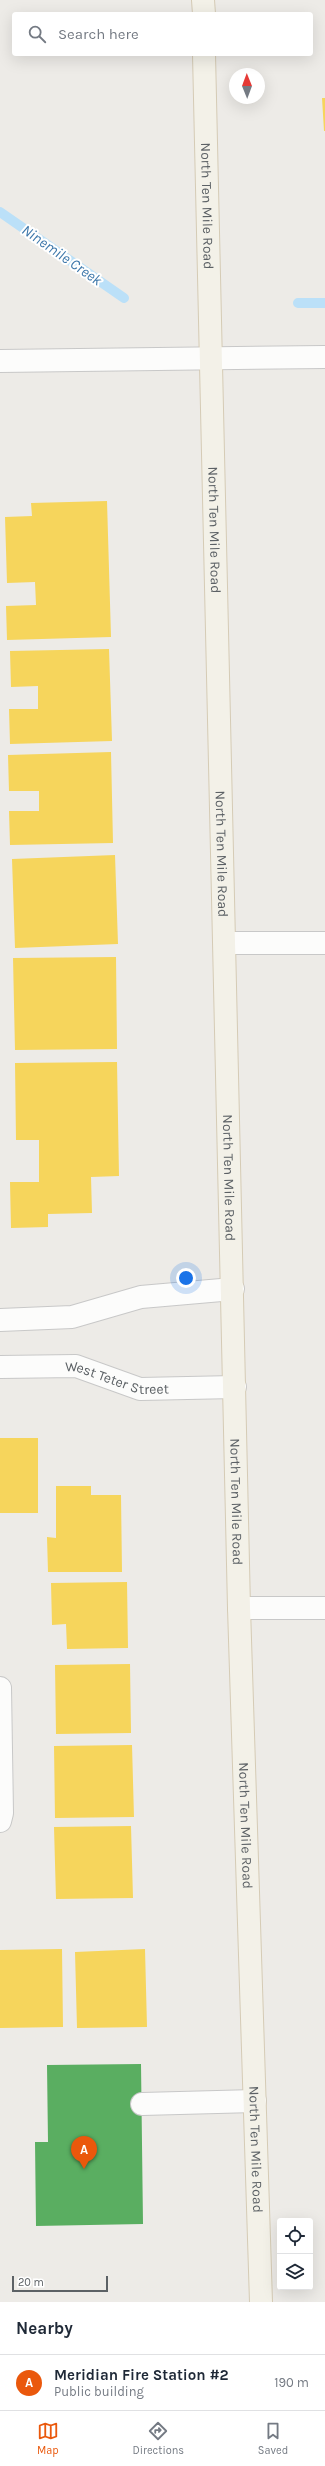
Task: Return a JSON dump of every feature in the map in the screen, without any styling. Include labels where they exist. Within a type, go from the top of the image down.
[{"type":"main road","points":[[203,0],[204,12]]},
{"type":"main road","name":"North Ten Mile Road","points":[[204,56],[226,943],[239,1608],[261,2302]]},
{"type":"street","points":[[0,361],[212,360],[325,357]]},
{"type":"street","points":[[226,943],[325,943]]},
{"type":"street","points":[[0,1320],[72,1317],[141,1297],[233,1289]]},
{"type":"street","name":"West Teter Street","points":[[0,1367],[76,1366],[140,1389],[235,1387]]},
{"type":"street","points":[[239,1608],[325,1608]]},
{"type":"street","points":[[0,1688],[2,1813],[0,1821]]},
{"type":"street","points":[[142,2104],[255,2101]]},
{"type":"building: Homes","points":[[322,98],[325,98],[325,131],[324,131]]},
{"type":"building: Homes","points":[[107,501],[111,637],[7,640],[6,606],[36,605],[35,582],[7,583],[5,517],[32,516],[31,503]]},
{"type":"building: Homes","points":[[109,649],[112,741],[10,744],[9,709],[38,709],[38,686],[11,687],[10,651]]},
{"type":"building: Homes","points":[[111,752],[113,843],[10,845],[9,811],[39,811],[39,791],[9,791],[8,755]]},
{"type":"building: Homes","points":[[115,855],[118,944],[15,948],[12,859]]},
{"type":"building: Homes","points":[[116,957],[117,1049],[15,1050],[13,958]]},
{"type":"building: Homes","points":[[117,1062],[119,1176],[91,1177],[92,1213],[48,1214],[48,1227],[11,1228],[10,1182],[39,1182],[39,1140],[16,1140],[15,1063]]},
{"type":"building: Homes","points":[[0,1438],[38,1438],[38,1513],[0,1513]]},
{"type":"building: Homes","points":[[56,1486],[91,1486],[91,1495],[121,1495],[122,1572],[48,1572],[47,1537],[56,1538]]},
{"type":"building: Homes","points":[[127,1582],[128,1648],[67,1649],[66,1624],[52,1625],[51,1583]]},
{"type":"building: Homes","points":[[130,1664],[131,1733],[56,1734],[55,1665]]},
{"type":"building: Homes","points":[[132,1745],[134,1817],[55,1818],[54,1746]]},
{"type":"building: Homes","points":[[131,1826],[133,1898],[56,1899],[54,1827]]},
{"type":"building: Homes","points":[[62,1949],[63,2027],[0,2028],[0,1950]]},
{"type":"building: Homes","points":[[145,1949],[147,2027],[77,2028],[75,1952]]},
{"type":"building: Public","points":[[141,2064],[143,2224],[36,2226],[35,2142],[48,2142],[47,2065]]},
{"type":"waterway","name":"Ninemile Creek","points":[[0,212],[124,298]]},
{"type":"waterway","name":"Ninemile Creek","points":[[298,303],[325,303]]},
{"type":"place","name":"Meridian Fire Station #2","points":[[84,2169]]}]
